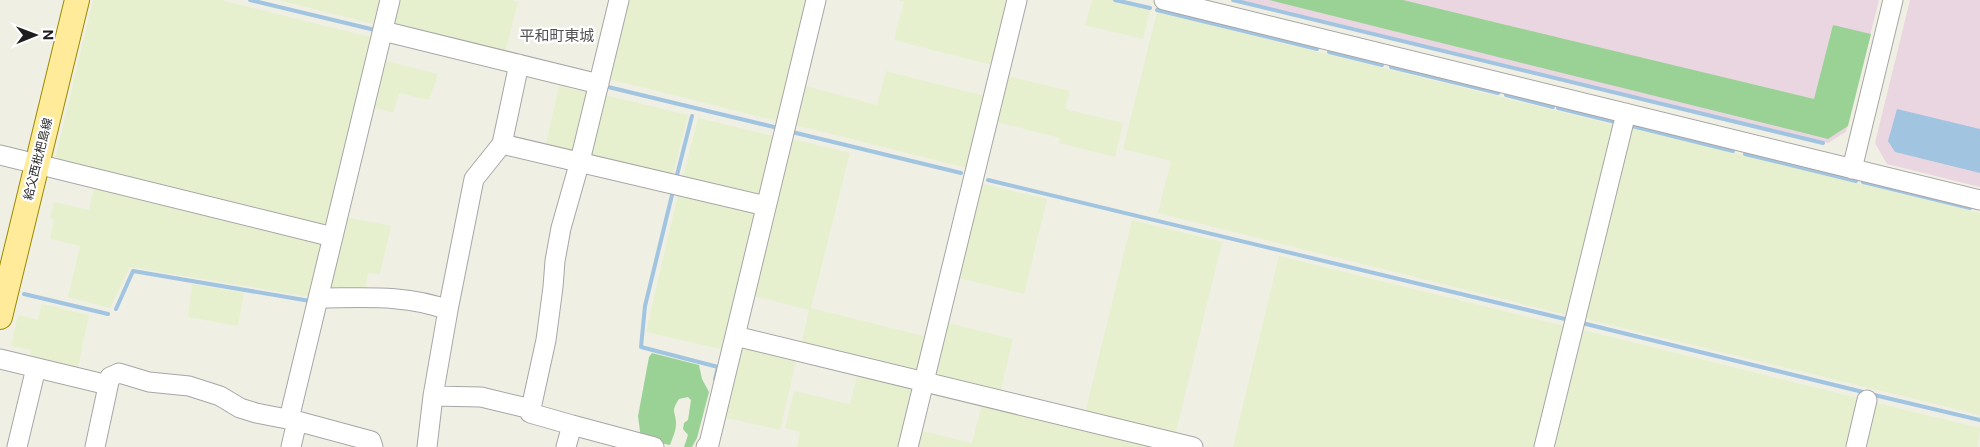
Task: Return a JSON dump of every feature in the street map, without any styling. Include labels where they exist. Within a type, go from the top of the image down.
[{"type":"main road","name":"給父西枇杷島線","points":[[0,317],[77,0]]},
{"type":"street","points":[[291,447],[293,420],[318,298],[390,0]]},
{"type":"street","points":[[619,0],[562,228],[555,261],[546,340],[530,413],[654,447]]},
{"type":"street","points":[[706,447],[735,336],[816,0]]},
{"type":"street","points":[[908,447],[1017,0]]},
{"type":"street","points":[[1164,0],[1980,200]]},
{"type":"street","points":[[1852,169],[1893,0]]},
{"type":"street","points":[[383,31],[599,84]]},
{"type":"street","points":[[426,447],[448,310],[474,179],[502,144],[519,64]]},
{"type":"street","points":[[1544,447],[1626,113]]},
{"type":"street","points":[[502,144],[766,206]]},
{"type":"street","points":[[0,155],[333,237]]},
{"type":"street","points":[[318,298],[394,298],[429,303],[448,310]]},
{"type":"street","points":[[735,336],[1193,447]]},
{"type":"street","points":[[0,359],[108,384]]},
{"type":"street","points":[[17,447],[36,368]]},
{"type":"street","points":[[95,447],[110,377],[119,373],[149,382],[189,386],[220,396],[240,408],[256,413],[293,420],[371,441],[373,447]]},
{"type":"street","points":[[433,396],[482,397],[531,410]]},
{"type":"street","points":[[1856,447],[1868,400]]},
{"type":"street","points":[[566,447],[572,425]]},
{"type":"shaded area","points":[[1240,0],[1879,0],[1846,132],[1828,143]]},
{"type":"shaded area","points":[[1910,0],[1980,0],[1980,187],[1887,164],[1875,143]]},
{"type":"green space","points":[[93,0],[221,0],[374,38],[329,224],[322,228],[58,164],[56,156]]},
{"type":"green space","points":[[278,0],[383,0],[377,25]]},
{"type":"green space","points":[[395,0],[511,0],[518,2],[505,53],[393,30]]},
{"type":"green space","points":[[624,0],[807,0],[781,122],[605,78]]},
{"type":"green space","points":[[898,0],[1009,0],[992,65],[894,40],[904,2]]},
{"type":"green space","points":[[1092,0],[1111,0],[1150,10],[1143,39],[1085,25]]},
{"type":"green space","points":[[1269,0],[1403,0],[1814,99],[1833,25],[1871,34],[1848,126],[1828,139]]},
{"type":"green space","points":[[1157,12],[1618,126],[1571,316],[1158,213],[1171,161],[1123,149]]},
{"type":"green space","points":[[382,60],[438,74],[429,100],[399,93],[393,113],[375,108],[371,102]]},
{"type":"green space","points":[[886,71],[985,96],[967,168],[791,124],[802,85],[877,105]]},
{"type":"green space","points":[[1008,76],[1070,91],[1065,109],[1123,123],[1115,157],[1059,143],[1060,138],[997,122]]},
{"type":"green space","points":[[559,86],[593,94],[578,154],[545,148]]},
{"type":"green space","points":[[601,94],[688,115],[672,178],[590,157]]},
{"type":"green space","points":[[698,118],[778,137],[763,198],[682,180]]},
{"type":"green space","points":[[1631,128],[1980,213],[1980,415],[1582,318]]},
{"type":"green space","points":[[788,138],[850,153],[811,308],[927,337],[917,371],[801,345],[809,310],[750,295]]},
{"type":"green space","points":[[95,184],[320,239],[325,246],[312,297],[130,267],[110,308],[68,297],[80,246],[50,239],[54,219],[50,218],[54,202],[89,210]]},
{"type":"green space","points":[[983,184],[1047,199],[1024,294],[959,278]]},
{"type":"green space","points":[[679,190],[754,209],[758,216],[725,350],[646,332]]},
{"type":"green space","points":[[344,217],[391,226],[380,274],[368,273],[364,294],[327,290]]},
{"type":"green space","points":[[1132,220],[1222,242],[1175,436],[1085,414]]},
{"type":"green space","points":[[1279,256],[1569,327],[1540,447],[1233,447]]},
{"type":"green space","points":[[192,284],[244,293],[238,326],[188,317]]},
{"type":"green space","points":[[42,304],[89,315],[77,371],[29,360],[31,350],[11,346],[18,315],[38,320]]},
{"type":"green space","points":[[948,323],[1013,339],[1000,394],[944,381],[936,371]]},
{"type":"green space","points":[[1579,329],[1862,399],[1850,447],[1550,447]]},
{"type":"green space","points":[[750,346],[797,357],[780,430],[723,417],[738,353]]},
{"type":"green space","points":[[652,353],[699,365],[702,379],[709,392],[697,438],[692,447],[684,447],[688,435],[683,429],[684,423],[688,420],[691,400],[688,397],[679,399],[675,407],[676,427],[670,445],[641,439],[638,416],[649,357]]},
{"type":"green space","points":[[858,373],[908,385],[914,394],[901,447],[797,447],[800,432],[785,428],[794,391],[850,404]]},
{"type":"green space","points":[[1873,402],[1980,428],[1978,447],[1862,447]]},
{"type":"green space","points":[[982,404],[1161,447],[918,447],[922,431],[972,443]]},
{"type":"water","points":[[1897,109],[1980,129],[1980,173],[1895,152],[1888,141]]},
{"type":"waterway","points":[[250,0],[375,30]]},
{"type":"waterway","points":[[1115,0],[1150,8]]},
{"type":"waterway","points":[[1233,0],[1823,143]]},
{"type":"waterway","points":[[1157,10],[1317,49]]},
{"type":"waterway","points":[[1329,52],[1382,65]]},
{"type":"waterway","points":[[1391,67],[1498,93]]},
{"type":"waterway","points":[[604,86],[778,128]]},
{"type":"waterway","points":[[1506,95],[1553,107]]},
{"type":"waterway","points":[[1558,108],[1615,122]]},
{"type":"waterway","points":[[676,179],[692,116]]},
{"type":"waterway","points":[[1632,126],[1733,151]]},
{"type":"waterway","points":[[792,132],[961,173]]},
{"type":"waterway","points":[[1745,154],[1856,181]]},
{"type":"waterway","points":[[988,180],[1569,320]]},
{"type":"waterway","points":[[1863,182],[1970,208]]},
{"type":"waterway","points":[[673,191],[645,306],[641,347],[718,367],[715,379]]},
{"type":"waterway","points":[[116,309],[133,271],[310,301]]},
{"type":"waterway","points":[[24,294],[108,314]]},
{"type":"waterway","points":[[1582,323],[1867,393]]},
{"type":"waterway","points":[[1870,394],[1980,420]]},
{"type":"district","name":"平和町東城","points":[[557,35]]}]
